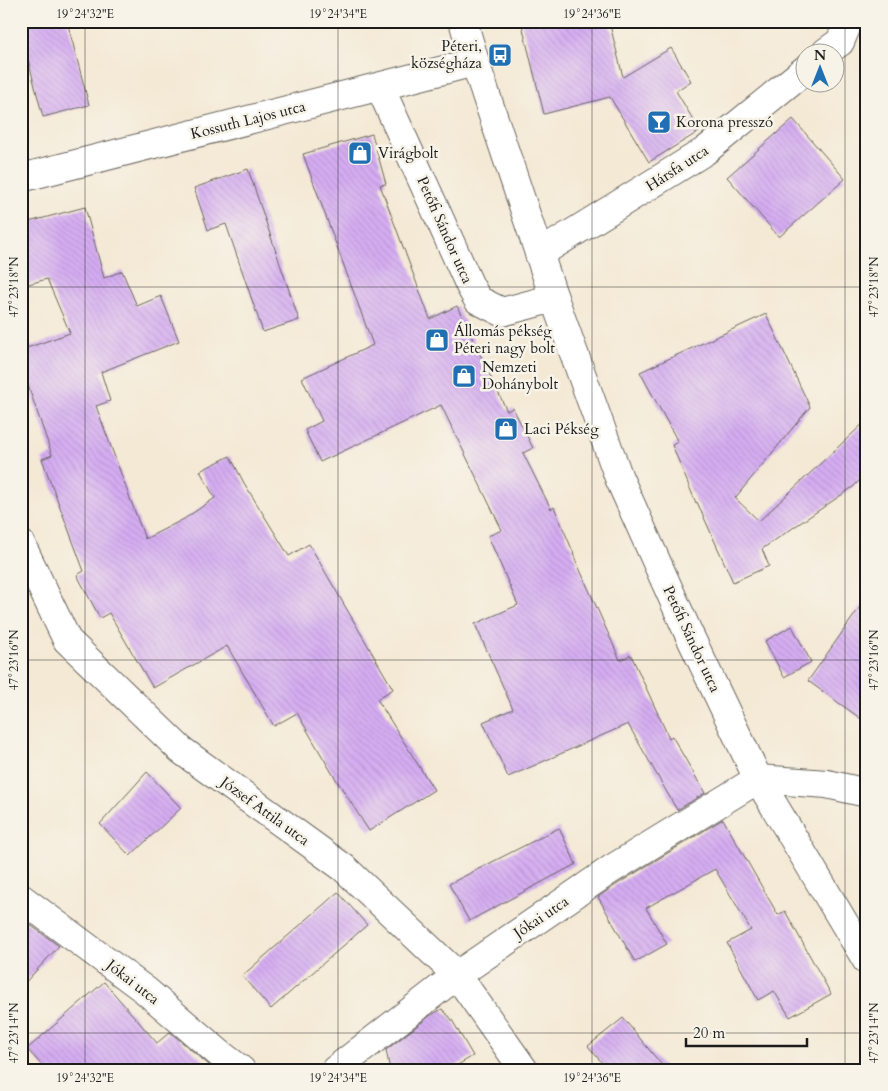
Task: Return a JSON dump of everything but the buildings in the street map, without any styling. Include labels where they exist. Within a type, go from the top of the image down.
[{"type":"street","name":"Petőfi Sándor utca","points":[[463,21],[554,298],[619,478],[687,630],[758,780],[867,961]]},
{"type":"street","name":"Kossuth Lajos utca","points":[[21,178],[475,62]]},
{"type":"street","name":"Hársfa utca","points":[[539,254],[705,151],[796,78]]},
{"type":"street","name":"Petőfi Sándor utca","points":[[380,87],[478,300],[502,312],[554,298]]},
{"type":"street","name":"József Attila utca","points":[[21,544],[67,640],[181,750],[344,868],[457,975],[524,1070]]},
{"type":"street","points":[[758,780],[827,784],[867,792]]},
{"type":"street","name":"Jókai utca","points":[[335,1070],[457,975],[610,870],[758,780]]},
{"type":"street","name":"Jókai utca","points":[[21,898],[145,990],[241,1070]]},
{"type":"place","name":"Péteri, községháza","points":[[500,55]]},
{"type":"place","name":"Korona presszó","points":[[659,122]]},
{"type":"place","name":"Virágbolt","points":[[360,153]]},
{"type":"place","name":"Állomás pékség Péteri nagy bolt","points":[[437,340]]},
{"type":"place","name":"Nemzeti Dohánybolt","points":[[464,376]]},
{"type":"place","name":"Laci Pékség","points":[[506,429]]}]
